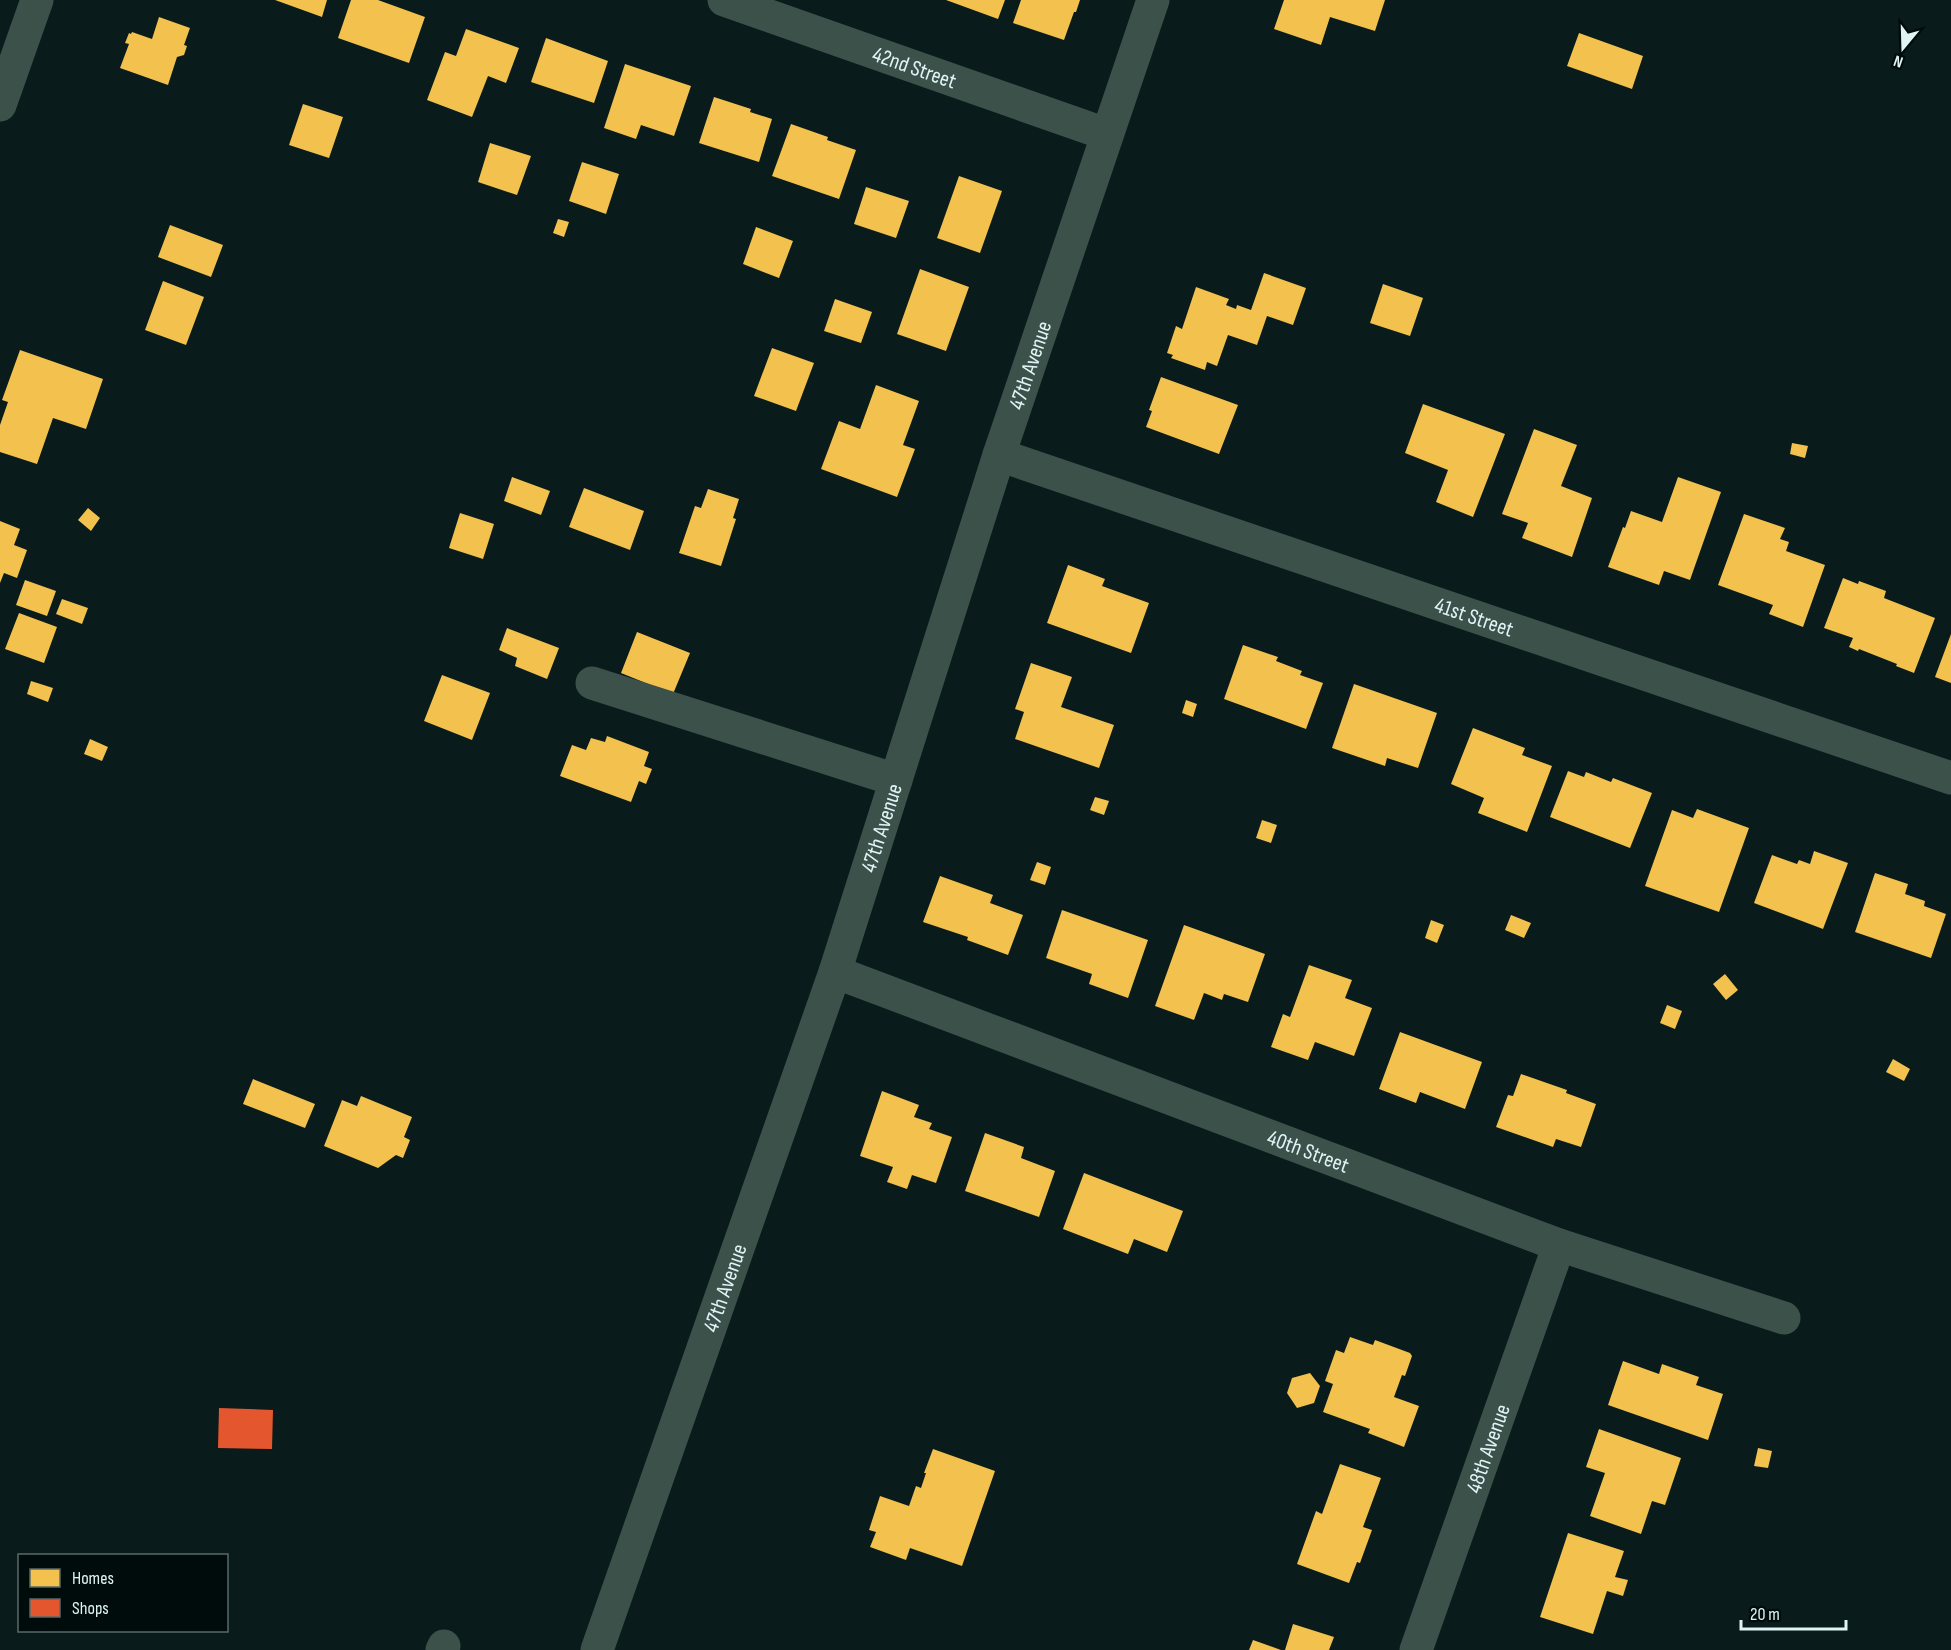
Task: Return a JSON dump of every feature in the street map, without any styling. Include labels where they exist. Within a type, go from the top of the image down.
[{"type":"street","points":[[0,105],[37,0]]},
{"type":"street","name":"42nd Street","points":[[724,0],[1106,134]]},
{"type":"street","name":"47th Avenue","points":[[597,1650],[835,972],[999,455],[1153,0]]},
{"type":"street","name":"41st Street","points":[[999,455],[1951,778]]},
{"type":"street","points":[[592,683],[896,780]]},
{"type":"street","name":"40th Street","points":[[835,972],[1559,1245],[1784,1318]]},
{"type":"street","name":"48th Avenue","points":[[1416,1650],[1559,1245]]},
{"type":"building: Homes","points":[[275,0],[327,0],[322,17]]},
{"type":"building: Homes","points":[[351,0],[378,0],[425,17],[409,63],[338,38]]},
{"type":"building: Homes","points":[[946,0],[1005,0],[998,19]]},
{"type":"building: Homes","points":[[1021,0],[1080,0],[1064,40],[1013,23]]},
{"type":"building: Homes","points":[[1284,0],[1385,0],[1375,31],[1330,17],[1321,45],[1274,29]]},
{"type":"building: Homes","points":[[159,17],[190,28],[184,45],[187,46],[184,55],[177,57],[168,85],[120,68],[129,44],[125,43],[129,33],[152,39]]},
{"type":"building: Homes","points":[[466,29],[519,48],[506,83],[488,76],[472,117],[427,100],[445,52],[456,56]]},
{"type":"building: Homes","points":[[1579,33],[1643,56],[1632,89],[1567,66]]},
{"type":"building: Homes","points":[[546,38],[608,61],[594,103],[531,82]]},
{"type":"building: Homes","points":[[625,64],[691,86],[674,136],[641,125],[636,139],[604,128]]},
{"type":"building: Homes","points":[[714,97],[751,109],[750,112],[772,119],[759,162],[699,143]]},
{"type":"building: Homes","points":[[303,104],[343,117],[329,158],[289,145]]},
{"type":"building: Homes","points":[[791,124],[856,150],[839,199],[772,176]]},
{"type":"building: Homes","points":[[490,143],[531,156],[517,195],[478,182]]},
{"type":"building: Homes","points":[[582,162],[619,174],[606,214],[569,201]]},
{"type":"building: Homes","points":[[959,176],[1002,191],[980,253],[937,238]]},
{"type":"building: Homes","points":[[866,187],[909,201],[896,238],[854,224]]},
{"type":"building: Homes","points":[[558,219],[569,222],[564,237],[553,233]]},
{"type":"building: Homes","points":[[170,225],[223,245],[211,277],[158,257]]},
{"type":"building: Homes","points":[[756,227],[793,241],[779,278],[743,264]]},
{"type":"building: Homes","points":[[920,269],[969,287],[946,351],[897,334]]},
{"type":"building: Homes","points":[[1264,273],[1306,288],[1293,325],[1267,316],[1257,345],[1228,335],[1217,366],[1207,362],[1205,370],[1171,358],[1173,355],[1167,353],[1176,326],[1182,329],[1196,287],[1229,299],[1226,305],[1236,309],[1237,305],[1251,310]]},
{"type":"building: Homes","points":[[163,281],[204,297],[186,345],[145,330]]},
{"type":"building: Homes","points":[[1383,284],[1423,298],[1410,336],[1370,323]]},
{"type":"building: Homes","points":[[835,299],[872,312],[861,343],[824,331]]},
{"type":"building: Homes","points":[[772,348],[814,363],[796,411],[754,396]]},
{"type":"building: Homes","points":[[20,350],[103,379],[86,429],[53,418],[37,464],[0,452],[0,425],[8,402],[2,400]]},
{"type":"building: Homes","points":[[1161,377],[1238,405],[1219,454],[1146,427],[1152,411],[1149,410]]},
{"type":"building: Homes","points":[[876,385],[919,401],[903,445],[915,449],[897,497],[821,469],[839,421],[860,429]]},
{"type":"building: Homes","points":[[1423,404],[1505,434],[1473,517],[1436,502],[1448,470],[1405,453]]},
{"type":"building: Homes","points":[[1534,429],[1577,445],[1561,486],[1592,498],[1572,557],[1522,538],[1528,523],[1502,514]]},
{"type":"building: Homes","points":[[1792,443],[1808,446],[1805,458],[1790,454]]},
{"type":"building: Homes","points":[[512,477],[550,491],[541,515],[504,501]]},
{"type":"building: Homes","points":[[1678,477],[1721,492],[1690,580],[1664,571],[1659,585],[1608,567],[1631,511],[1662,522]]},
{"type":"building: Homes","points":[[584,488],[644,511],[630,550],[569,527]]},
{"type":"building: Homes","points":[[708,489],[739,499],[733,518],[736,519],[721,566],[679,553],[695,506],[701,508]]},
{"type":"building: Homes","points":[[88,508],[100,518],[91,531],[78,520]]},
{"type":"building: Homes","points":[[460,513],[494,524],[483,559],[449,548]]},
{"type":"building: Homes","points":[[1744,514],[1785,528],[1780,539],[1789,542],[1786,551],[1825,565],[1803,627],[1769,614],[1773,605],[1718,585]]},
{"type":"building: Homes","points":[[0,521],[20,529],[14,545],[27,550],[17,578],[4,573],[0,583]]},
{"type":"building: Homes","points":[[1068,565],[1105,579],[1102,586],[1149,603],[1131,653],[1047,623]]},
{"type":"building: Homes","points":[[1843,578],[1886,591],[1884,598],[1935,618],[1914,673],[1896,666],[1897,664],[1849,647],[1853,638],[1824,628]]},
{"type":"building: Homes","points":[[25,580],[56,591],[47,616],[16,605]]},
{"type":"building: Homes","points":[[62,599],[88,608],[82,624],[56,614]]},
{"type":"building: Homes","points":[[19,613],[57,627],[44,663],[5,649]]},
{"type":"building: Homes","points":[[507,628],[559,648],[547,679],[515,666],[517,658],[499,650]]},
{"type":"building: Homes","points":[[637,632],[690,653],[673,694],[621,673]]},
{"type":"building: Homes","points":[[1951,634],[1951,683],[1935,677]]},
{"type":"building: Homes","points":[[1243,645],[1278,657],[1276,661],[1302,671],[1300,675],[1323,683],[1306,729],[1224,699]]},
{"type":"building: Homes","points":[[1031,663],[1072,677],[1061,707],[1114,725],[1099,768],[1015,739],[1024,712],[1015,709]]},
{"type":"building: Homes","points":[[442,675],[490,693],[472,740],[424,721]]},
{"type":"building: Homes","points":[[31,681],[53,688],[48,702],[27,694]]},
{"type":"building: Homes","points":[[1354,684],[1437,713],[1418,768],[1387,758],[1385,766],[1332,748]]},
{"type":"building: Homes","points":[[1186,700],[1197,704],[1193,717],[1182,713]]},
{"type":"building: Homes","points":[[1473,728],[1525,748],[1522,755],[1552,766],[1527,832],[1478,813],[1484,798],[1451,784]]},
{"type":"building: Homes","points":[[607,736],[649,752],[644,766],[652,769],[646,784],[639,781],[631,802],[560,776],[572,745],[586,750],[591,738],[605,742]]},
{"type":"building: Homes","points":[[90,739],[108,747],[102,761],[84,754]]},
{"type":"building: Homes","points":[[1568,771],[1584,777],[1586,772],[1611,782],[1613,778],[1652,793],[1630,848],[1550,817]]},
{"type":"building: Homes","points":[[1095,797],[1109,801],[1104,815],[1090,810]]},
{"type":"building: Homes","points":[[1697,809],[1749,828],[1719,912],[1645,886],[1672,810],[1693,818]]},
{"type":"building: Homes","points":[[1262,820],[1277,825],[1271,843],[1256,838]]},
{"type":"building: Homes","points":[[1814,851],[1848,863],[1823,929],[1754,903],[1772,855],[1797,864],[1799,860],[1810,864]]},
{"type":"building: Homes","points":[[1037,862],[1051,867],[1045,885],[1030,880]]},
{"type":"building: Homes","points":[[1875,873],[1908,884],[1905,894],[1925,901],[1924,906],[1946,914],[1931,958],[1855,932]]},
{"type":"building: Homes","points":[[940,876],[993,895],[990,903],[1023,915],[1008,955],[967,940],[968,937],[923,922]]},
{"type":"building: Homes","points":[[1062,910],[1148,940],[1128,998],[1089,984],[1092,974],[1046,958]]},
{"type":"building: Homes","points":[[1511,915],[1531,923],[1524,938],[1505,930]]},
{"type":"building: Homes","points":[[1431,920],[1444,925],[1437,943],[1425,938]]},
{"type":"building: Homes","points":[[1184,925],[1265,954],[1248,1002],[1224,994],[1222,1000],[1204,993],[1194,1020],[1155,1006]]},
{"type":"building: Homes","points":[[1309,965],[1352,980],[1345,998],[1372,1008],[1354,1056],[1315,1042],[1308,1060],[1271,1047],[1283,1014],[1290,1017]]},
{"type":"building: Homes","points":[[1725,974],[1738,990],[1726,1000],[1713,984]]},
{"type":"building: Homes","points":[[1667,1005],[1682,1011],[1675,1029],[1660,1023]]},
{"type":"building: Homes","points":[[1400,1032],[1482,1062],[1465,1109],[1420,1092],[1416,1103],[1379,1089]]},
{"type":"building: Homes","points":[[1893,1059],[1910,1069],[1904,1081],[1886,1072]]},
{"type":"building: Homes","points":[[1521,1074],[1567,1090],[1566,1093],[1596,1104],[1581,1147],[1556,1139],[1553,1147],[1496,1127],[1508,1095],[1513,1096]]},
{"type":"building: Homes","points":[[253,1079],[315,1104],[305,1128],[243,1104]]},
{"type":"building: Homes","points":[[882,1091],[919,1105],[914,1117],[932,1123],[929,1129],[952,1137],[936,1183],[912,1175],[907,1189],[887,1182],[893,1167],[860,1156]]},
{"type":"building: Homes","points":[[361,1096],[412,1117],[404,1137],[410,1140],[403,1158],[396,1155],[378,1168],[324,1146],[342,1100],[357,1106]]},
{"type":"building: Homes","points":[[985,1133],[1024,1147],[1021,1158],[1055,1171],[1039,1217],[965,1191]]},
{"type":"building: Homes","points":[[1084,1173],[1183,1211],[1167,1252],[1134,1239],[1128,1254],[1063,1229]]},
{"type":"building: Homes","points":[[1350,1337],[1373,1345],[1375,1340],[1410,1353],[1412,1356],[1394,1397],[1419,1406],[1404,1447],[1368,1433],[1370,1429],[1323,1412],[1333,1384],[1325,1381],[1336,1350],[1344,1353]]},
{"type":"building: Homes","points":[[1623,1361],[1659,1374],[1662,1364],[1699,1377],[1696,1385],[1723,1394],[1708,1440],[1608,1405]]},
{"type":"building: Homes","points":[[1310,1373],[1320,1386],[1314,1403],[1297,1408],[1287,1393],[1292,1378]]},
{"type":"building: Homes","points":[[1599,1429],[1681,1458],[1665,1505],[1652,1501],[1641,1534],[1590,1516],[1605,1473],[1586,1467]]},
{"type":"building: Homes","points":[[1758,1448],[1772,1451],[1768,1468],[1754,1466]]},
{"type":"building: Homes","points":[[933,1449],[995,1471],[962,1566],[910,1548],[906,1560],[870,1547],[876,1532],[869,1530],[880,1496],[909,1506],[916,1486],[921,1488]]},
{"type":"building: Homes","points":[[1340,1464],[1381,1478],[1363,1527],[1372,1530],[1360,1563],[1357,1562],[1349,1583],[1297,1564],[1316,1511],[1322,1514]]},
{"type":"building: Homes","points":[[1568,1533],[1624,1551],[1615,1577],[1628,1580],[1623,1596],[1607,1591],[1593,1634],[1540,1617]]},
{"type":"building: Homes","points":[[1293,1624],[1334,1637],[1329,1650],[1285,1650]]},
{"type":"building: Homes","points":[[1253,1640],[1281,1650],[1249,1650]]},
{"type":"building: Shops","points":[[219,1408],[273,1410],[272,1449],[218,1448]]}]
